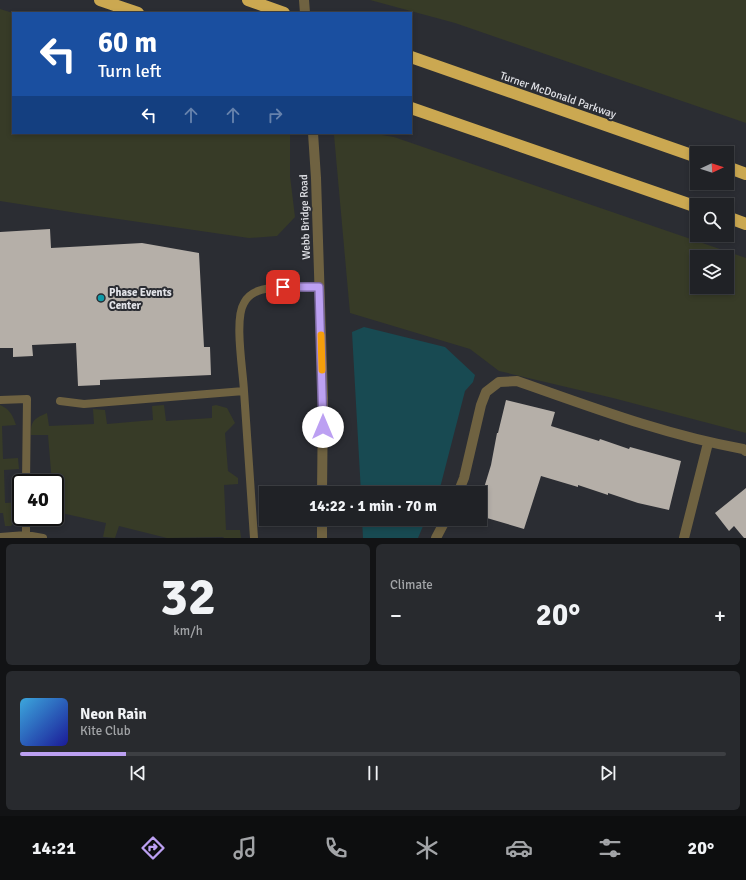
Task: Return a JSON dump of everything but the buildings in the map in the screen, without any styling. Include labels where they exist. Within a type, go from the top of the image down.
[{"type":"highway","points":[[100,0],[135,12]]},
{"type":"highway","points":[[248,0],[281,12]]},
{"type":"highway","name":"Turner McDonald Parkway","points":[[412,57],[690,155]]},
{"type":"highway","points":[[412,108],[690,205]]},
{"type":"highway","points":[[734,170],[746,174]]},
{"type":"highway","points":[[734,220],[746,224]]},
{"type":"street","points":[[304,0],[305,12]]},
{"type":"street","name":"Webb Bridge Road","points":[[313,134],[316,178],[323,398],[322,486]]},
{"type":"street","points":[[461,486],[481,405],[486,392],[499,382],[517,381],[631,421],[708,443],[743,449],[746,451]]},
{"type":"street","points":[[684,538],[708,443]]},
{"type":"street","points":[[322,526],[322,538]]},
{"type":"street","points":[[436,538],[442,526]]},
{"type":"lane","points":[[254,538],[239,322],[244,303],[250,295],[259,290],[283,287],[319,287]]},
{"type":"lane","points":[[60,401],[84,404],[244,391]]},
{"type":"lane","points":[[0,400],[27,399],[26,474]]},
{"type":"lane","points":[[26,526],[26,535]]},
{"type":"lane","points":[[0,537],[26,535],[43,538]]},
{"type":"green space","points":[[370,0],[746,0],[746,123],[455,23]]},
{"type":"green space","points":[[0,9],[12,13],[12,134],[290,134],[290,176],[295,217],[277,236],[249,238],[0,201]]},
{"type":"green space","points":[[376,134],[394,137],[690,239],[690,242],[699,242],[723,250],[690,250],[690,294],[734,294],[734,254],[746,258],[746,433],[613,398],[499,371],[470,349],[350,313],[334,135]]},
{"type":"green space","points":[[0,405],[11,413],[16,425],[2,426],[3,459],[18,458],[19,469],[4,470],[5,503],[12,503],[11,526],[5,526],[3,513],[0,513]]},
{"type":"green space","points":[[164,405],[166,421],[212,418],[212,406],[216,405],[227,408],[235,423],[225,433],[228,471],[238,478],[238,484],[224,485],[226,530],[240,530],[241,538],[167,538],[119,526],[115,538],[103,537],[106,523],[64,514],[64,474],[51,474],[48,435],[31,435],[31,426],[34,421],[47,413],[49,426],[94,424],[93,409],[105,410],[107,424],[153,420],[152,406]]},
{"type":"water","points":[[364,327],[445,347],[475,375],[473,382],[465,391],[440,486],[361,486],[352,332]]},
{"type":"water","points":[[362,526],[423,526],[418,538],[363,538]]},
{"type":"slow traffic","points":[[321,335],[322,370]]},
{"type":"place","name":"Phase Events Center","points":[[101,298]]},
{"type":"route","points":[[283,287],[319,287],[323,427]]}]
